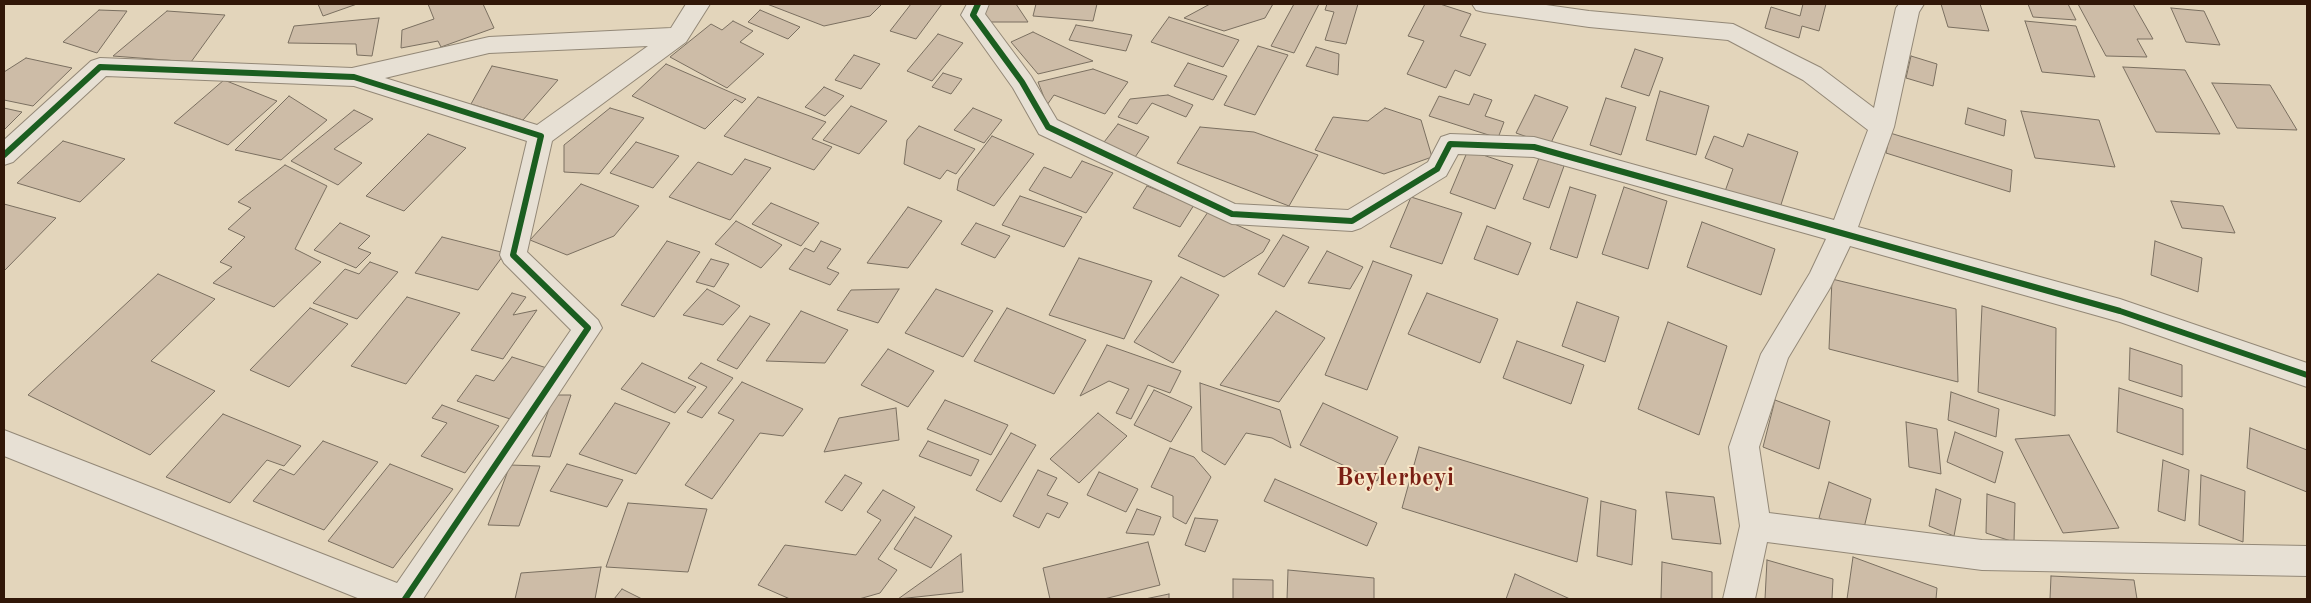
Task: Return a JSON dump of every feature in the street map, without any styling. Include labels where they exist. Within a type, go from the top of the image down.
[{"type":"street","points":[[405,599],[588,328],[513,255],[541,136],[678,36],[698,4]]},
{"type":"street","points":[[978,4],[973,15],[1022,82],[1048,127],[1232,214],[1352,221],[1437,168],[1450,144],[1476,143],[1534,146],[2120,311],[2307,375]]},
{"type":"street","points":[[1484,4],[1624,13],[1733,32],[1812,74],[1882,127]]},
{"type":"street","points":[[1739,599],[1755,526],[1744,447],[1774,354],[1820,280],[1842,232],[1882,127],[1908,8],[1913,4]]},
{"type":"street","points":[[4,155],[100,67],[354,76],[489,45],[678,36]]},
{"type":"street","points":[[354,76],[541,136]]},
{"type":"street","points":[[4,443],[398,599]]},
{"type":"street","points":[[1755,526],[1982,555],[2307,560]]},
{"type":"building","points":[[318,4],[357,4],[323,16]]},
{"type":"building","points":[[428,4],[483,4],[494,28],[441,47],[438,41],[401,48],[402,30],[434,19]]},
{"type":"building","points":[[767,4],[882,4],[870,16],[824,26]]},
{"type":"building","points":[[911,4],[942,4],[916,39],[890,31]]},
{"type":"building","points":[[986,4],[1016,4],[1028,22],[984,22]]},
{"type":"building","points":[[1036,4],[1097,4],[1093,21],[1033,16]]},
{"type":"building","points":[[1210,4],[1273,4],[1265,18],[1224,31],[1184,18]]},
{"type":"building","points":[[1294,4],[1319,4],[1294,53],[1271,46]]},
{"type":"building","points":[[1327,4],[1358,4],[1346,44],[1325,40],[1334,12],[1325,10]]},
{"type":"building","points":[[1425,4],[1440,4],[1471,14],[1460,36],[1486,44],[1470,76],[1455,70],[1446,88],[1407,74],[1424,41],[1408,36]]},
{"type":"building","points":[[1803,4],[1826,4],[1819,31],[1802,26],[1799,38],[1765,28],[1771,7],[1800,16]]},
{"type":"building","points":[[1941,4],[1980,4],[1989,31],[1948,27]]},
{"type":"building","points":[[2028,4],[2068,4],[2076,20],[2033,17]]},
{"type":"building","points":[[2078,4],[2133,4],[2153,39],[2137,39],[2147,57],[2106,56]]},
{"type":"building","points":[[2171,8],[2204,11],[2220,45],[2186,42]]},
{"type":"building","points":[[99,10],[127,11],[97,53],[63,42]]},
{"type":"building","points":[[760,10],[800,27],[788,39],[748,22]]},
{"type":"building","points":[[167,11],[225,15],[191,62],[113,56]]},
{"type":"building","points":[[1169,17],[1239,40],[1223,67],[1151,42]]},
{"type":"building","points":[[379,18],[372,56],[357,55],[356,44],[288,43],[294,26]]},
{"type":"building","points":[[733,21],[753,31],[740,42],[764,54],[727,88],[670,57],[711,24],[722,30]]},
{"type":"building","points":[[2025,21],[2076,26],[2095,77],[2042,72]]},
{"type":"building","points":[[1076,25],[1132,35],[1126,51],[1069,40]]},
{"type":"building","points":[[1033,32],[1093,61],[1038,74],[1011,42]]},
{"type":"building","points":[[938,34],[963,43],[932,81],[907,71]]},
{"type":"building","points":[[1258,46],[1288,55],[1255,115],[1224,105]]},
{"type":"building","points":[[1316,47],[1339,54],[1338,75],[1306,66]]},
{"type":"building","points":[[1635,49],[1663,58],[1649,96],[1621,87]]},
{"type":"building","points":[[854,55],[880,64],[861,89],[835,80]]},
{"type":"building","points":[[1911,56],[1937,64],[1933,86],[1906,78]]},
{"type":"building","points":[[26,58],[72,68],[33,106],[4,100],[4,72]]},
{"type":"building","points":[[1188,63],[1227,76],[1213,100],[1174,86]]},
{"type":"building","points":[[666,64],[746,99],[742,103],[735,99],[705,129],[632,96]]},
{"type":"building","points":[[492,66],[558,80],[523,120],[471,104]]},
{"type":"building","points":[[2123,67],[2185,70],[2220,134],[2156,132]]},
{"type":"building","points":[[1093,69],[1128,82],[1105,114],[1054,95],[1047,105],[1038,82]]},
{"type":"building","points":[[943,73],[962,79],[951,94],[932,87]]},
{"type":"building","points":[[224,80],[277,101],[228,145],[174,123]]},
{"type":"building","points":[[2212,83],[2270,85],[2297,130],[2237,128]]},
{"type":"building","points":[[824,87],[844,96],[825,116],[805,107]]},
{"type":"building","points":[[1660,91],[1709,106],[1696,155],[1646,140]]},
{"type":"building","points":[[1474,94],[1492,100],[1485,116],[1504,122],[1498,138],[1429,116],[1439,96],[1469,105]]},
{"type":"building","points":[[1168,95],[1193,105],[1186,117],[1152,103],[1137,124],[1118,117],[1130,99]]},
{"type":"building","points":[[1535,95],[1568,107],[1550,145],[1516,133]]},
{"type":"building","points":[[289,96],[327,120],[281,160],[235,150]]},
{"type":"building","points":[[758,97],[826,122],[812,139],[832,147],[814,170],[724,136]]},
{"type":"building","points":[[1606,98],[1636,107],[1621,155],[1590,145]]},
{"type":"building","points":[[851,106],[887,121],[859,154],[823,140]]},
{"type":"building","points":[[4,108],[22,112],[4,130]]},
{"type":"building","points":[[610,108],[644,118],[599,174],[564,172],[564,145]]},
{"type":"building","points":[[973,108],[1002,120],[984,143],[954,130]]},
{"type":"building","points":[[1385,108],[1421,120],[1432,157],[1384,174],[1315,150],[1333,117],[1368,121]]},
{"type":"building","points":[[1968,108],[2006,120],[2004,136],[1965,124]]},
{"type":"building","points":[[354,110],[373,119],[334,149],[362,163],[338,185],[291,161]]},
{"type":"building","points":[[2021,111],[2099,120],[2115,167],[2035,158]]},
{"type":"building","points":[[1118,124],[1149,137],[1133,160],[1101,146]]},
{"type":"building","points":[[919,126],[975,149],[956,174],[947,170],[940,179],[904,164],[907,140]]},
{"type":"building","points":[[1200,127],[1254,132],[1318,155],[1289,206],[1177,163]]},
{"type":"building","points":[[1890,133],[2012,170],[2010,192],[1886,153]]},
{"type":"building","points":[[428,134],[466,148],[404,211],[366,196]]},
{"type":"building","points":[[1748,134],[1798,152],[1777,217],[1723,197],[1733,169],[1705,158],[1714,136],[1743,147]]},
{"type":"building","points":[[992,136],[1034,154],[994,206],[957,190],[959,179]]},
{"type":"building","points":[[63,141],[125,159],[80,202],[17,183]]},
{"type":"building","points":[[636,142],[679,156],[653,188],[610,173]]},
{"type":"building","points":[[1468,150],[1513,165],[1495,209],[1450,193]]},
{"type":"building","points":[[1539,158],[1564,166],[1549,208],[1523,199]]},
{"type":"building","points":[[745,159],[771,168],[730,220],[669,197],[698,162],[732,175]]},
{"type":"building","points":[[1082,161],[1113,173],[1086,213],[1029,190],[1044,167],[1071,178]]},
{"type":"building","points":[[285,165],[327,186],[295,249],[321,262],[274,307],[213,283],[232,267],[220,262],[245,237],[228,229],[251,208],[238,202]]},
{"type":"building","points":[[581,184],[639,206],[614,236],[567,255],[530,240]]},
{"type":"building","points":[[1147,186],[1194,205],[1180,227],[1133,208]]},
{"type":"building","points":[[1570,187],[1596,195],[1577,258],[1550,249]]},
{"type":"building","points":[[1624,187],[1667,201],[1648,269],[1602,254]]},
{"type":"building","points":[[1020,196],[1082,217],[1064,247],[1002,225]]},
{"type":"building","points":[[1411,197],[1462,213],[1442,264],[1390,247]]},
{"type":"building","points":[[2171,201],[2223,206],[2235,233],[2182,228]]},
{"type":"building","points":[[771,203],[819,223],[801,246],[752,224]]},
{"type":"building","points":[[4,204],[56,218],[4,271]]},
{"type":"building","points":[[908,207],[942,221],[908,268],[867,263]]},
{"type":"building","points":[[1208,212],[1270,240],[1263,252],[1224,277],[1178,256]]},
{"type":"building","points":[[736,221],[782,245],[761,268],[715,244]]},
{"type":"building","points":[[1702,222],[1775,249],[1761,295],[1687,267]]},
{"type":"building","points":[[340,223],[370,236],[358,248],[371,253],[356,268],[314,250]]},
{"type":"building","points":[[976,223],[1010,236],[995,258],[961,244]]},
{"type":"building","points":[[1487,226],[1531,243],[1518,275],[1474,259]]},
{"type":"building","points":[[1283,235],[1309,247],[1284,287],[1258,274]]},
{"type":"building","points":[[442,237],[505,253],[478,290],[415,273]]},
{"type":"building","points":[[667,241],[700,252],[654,317],[621,305]]},
{"type":"building","points":[[821,241],[841,249],[827,268],[839,273],[830,285],[789,269],[805,248],[814,252]]},
{"type":"building","points":[[2155,241],[2202,258],[2198,292],[2151,275]]},
{"type":"building","points":[[1327,251],[1363,267],[1350,289],[1308,283]]},
{"type":"building","points":[[1079,258],[1152,281],[1124,339],[1049,315]]},
{"type":"building","points":[[711,259],[729,264],[714,287],[696,282]]},
{"type":"building","points":[[1373,261],[1412,275],[1367,390],[1325,375]]},
{"type":"building","points":[[370,262],[398,272],[357,319],[313,303],[345,269],[359,274]]},
{"type":"building","points":[[158,274],[215,299],[151,361],[215,391],[150,455],[28,395]]},
{"type":"building","points":[[1181,277],[1219,295],[1173,363],[1134,342]]},
{"type":"building","points":[[1832,279],[1956,309],[1958,382],[1829,349]]},
{"type":"building","points":[[707,289],[740,306],[723,325],[683,315]]},
{"type":"building","points":[[899,289],[878,323],[837,310],[851,290]]},
{"type":"building","points":[[936,289],[993,311],[963,357],[905,333]]},
{"type":"building","points":[[512,293],[526,297],[513,315],[537,310],[503,359],[471,350]]},
{"type":"building","points":[[1427,293],[1498,319],[1480,363],[1408,334]]},
{"type":"building","points":[[407,297],[460,313],[406,384],[351,366]]},
{"type":"building","points":[[1577,302],[1619,317],[1605,362],[1562,346]]},
{"type":"building","points":[[1982,306],[2056,328],[2055,416],[1978,392]]},
{"type":"building","points":[[310,308],[348,324],[289,387],[250,370]]},
{"type":"building","points":[[1007,308],[1086,340],[1054,394],[974,361]]},
{"type":"building","points":[[801,311],[848,330],[825,363],[766,361]]},
{"type":"building","points":[[1276,311],[1325,338],[1279,402],[1220,385]]},
{"type":"building","points":[[750,316],[770,324],[737,369],[717,360]]},
{"type":"building","points":[[1668,322],[1727,346],[1699,435],[1638,409]]},
{"type":"building","points":[[1517,341],[1584,365],[1571,404],[1503,378]]},
{"type":"building","points":[[1107,345],[1181,371],[1170,393],[1148,385],[1131,419],[1116,413],[1129,389],[1109,381],[1080,396]]},
{"type":"building","points":[[2130,348],[2182,365],[2182,397],[2129,380]]},
{"type":"building","points":[[888,349],[934,371],[908,407],[861,385]]},
{"type":"building","points":[[512,357],[550,369],[513,420],[457,401],[476,375],[494,381]]},
{"type":"building","points":[[642,363],[696,387],[675,413],[621,389]]},
{"type":"building","points":[[701,363],[733,378],[702,418],[687,412],[707,387],[688,378]]},
{"type":"building","points":[[742,382],[803,409],[783,436],[760,433],[712,499],[685,485],[734,420],[718,413]]},
{"type":"building","points":[[1200,383],[1280,410],[1291,448],[1272,438],[1246,433],[1225,465],[1202,451]]},
{"type":"building","points":[[2119,388],[2183,409],[2183,455],[2117,432]]},
{"type":"building","points":[[1154,390],[1192,407],[1171,442],[1134,425]]},
{"type":"building","points":[[1951,392],[1999,409],[1996,437],[1948,420]]},
{"type":"building","points":[[554,395],[571,395],[550,457],[532,456]]},
{"type":"building","points":[[945,400],[1008,425],[991,455],[927,429]]},
{"type":"building","points":[[1775,400],[1830,421],[1819,469],[1763,447]]},
{"type":"building","points":[[615,403],[670,423],[636,474],[579,454]]},
{"type":"building","points":[[1323,403],[1398,437],[1377,481],[1300,445]]},
{"type":"building","points":[[442,405],[499,426],[465,473],[421,456],[447,423],[432,418]]},
{"type":"building","points":[[896,408],[899,440],[824,452],[839,418]]},
{"type":"building","points":[[1098,413],[1127,436],[1079,483],[1050,459]]},
{"type":"building","points":[[223,414],[301,446],[284,466],[267,460],[230,503],[166,477]]},
{"type":"building","points":[[1906,422],[1937,429],[1941,474],[1909,467]]},
{"type":"building","points":[[2250,428],[2307,450],[2307,492],[2247,468]]},
{"type":"building","points":[[1955,432],[2003,452],[1995,483],[1947,462]]},
{"type":"building","points":[[1011,433],[1036,445],[1001,502],[976,490]]},
{"type":"building","points":[[2069,435],[2119,528],[2063,533],[2015,439]]},
{"type":"building","points":[[323,441],[378,462],[324,530],[253,501],[280,469],[294,475]]},
{"type":"building","points":[[928,441],[979,460],[971,476],[919,456]]},
{"type":"building","points":[[1419,447],[1588,498],[1577,562],[1402,508]]},
{"type":"building","points":[[1170,448],[1194,457],[1211,477],[1186,524],[1173,517],[1173,496],[1151,487]]},
{"type":"building","points":[[2163,460],[2189,470],[2185,521],[2158,511]]},
{"type":"building","points":[[390,464],[453,489],[393,568],[328,541]]},
{"type":"building","points":[[567,464],[623,480],[607,507],[550,491]]},
{"type":"building","points":[[510,465],[540,466],[519,526],[488,525]]},
{"type":"building","points":[[1038,470],[1057,478],[1047,495],[1068,503],[1059,518],[1047,513],[1039,528],[1013,516]]},
{"type":"building","points":[[1099,472],[1138,489],[1126,512],[1087,495]]},
{"type":"building","points":[[845,475],[862,483],[842,511],[825,502]]},
{"type":"building","points":[[2201,475],[2245,491],[2243,542],[2199,525]]},
{"type":"building","points":[[1275,479],[1377,523],[1367,546],[1264,501]]},
{"type":"building","points":[[1829,482],[1871,499],[1862,536],[1819,518]]},
{"type":"building","points":[[1936,489],[1961,499],[1954,536],[1929,526]]},
{"type":"building","points":[[883,490],[915,507],[878,559],[897,570],[880,593],[859,599],[790,599],[758,585],[785,545],[856,555],[881,520],[867,512]]},
{"type":"building","points":[[1666,492],[1714,497],[1721,544],[1672,539]]},
{"type":"building","points":[[1987,494],[2015,503],[2014,542],[1986,533]]},
{"type":"building","points":[[1601,501],[1636,510],[1632,565],[1597,556]]},
{"type":"building","points":[[628,503],[707,509],[688,572],[606,567]]},
{"type":"building","points":[[1137,509],[1161,517],[1154,535],[1126,533]]},
{"type":"building","points":[[915,517],[952,536],[931,568],[894,549]]},
{"type":"building","points":[[1195,518],[1218,520],[1205,552],[1185,545]]},
{"type":"building","points":[[1148,542],[1160,585],[1104,599],[1050,599],[1043,568]]},
{"type":"building","points":[[961,554],[963,592],[898,599]]},
{"type":"building","points":[[1853,557],[1937,588],[1936,599],[1847,599]]},
{"type":"building","points":[[1767,560],[1833,579],[1832,599],[1765,599]]},
{"type":"building","points":[[1662,562],[1712,572],[1712,599],[1661,599]]},
{"type":"building","points":[[601,567],[595,599],[515,599],[521,573]]},
{"type":"building","points":[[1288,570],[1374,578],[1374,599],[1287,599]]},
{"type":"building","points":[[1515,574],[1570,599],[1506,599]]},
{"type":"building","points":[[2051,576],[2134,580],[2137,599],[2050,599]]},
{"type":"building","points":[[1233,579],[1273,580],[1273,599],[1233,599]]},
{"type":"building","points":[[622,589],[642,599],[614,599]]},
{"type":"building","points":[[1169,594],[1169,599],[1145,599]]},
{"type":"cycle path","points":[[978,4],[973,15],[1022,82],[1048,127],[1232,214],[1352,221],[1437,169],[1450,144],[1534,147],[2120,311],[2307,375]]},
{"type":"cycle path","points":[[4,155],[100,67],[354,77],[541,136],[513,255],[588,328],[405,599]]},
{"type":"district","name":"Beylerbeyi","points":[[1395,478]]}]
